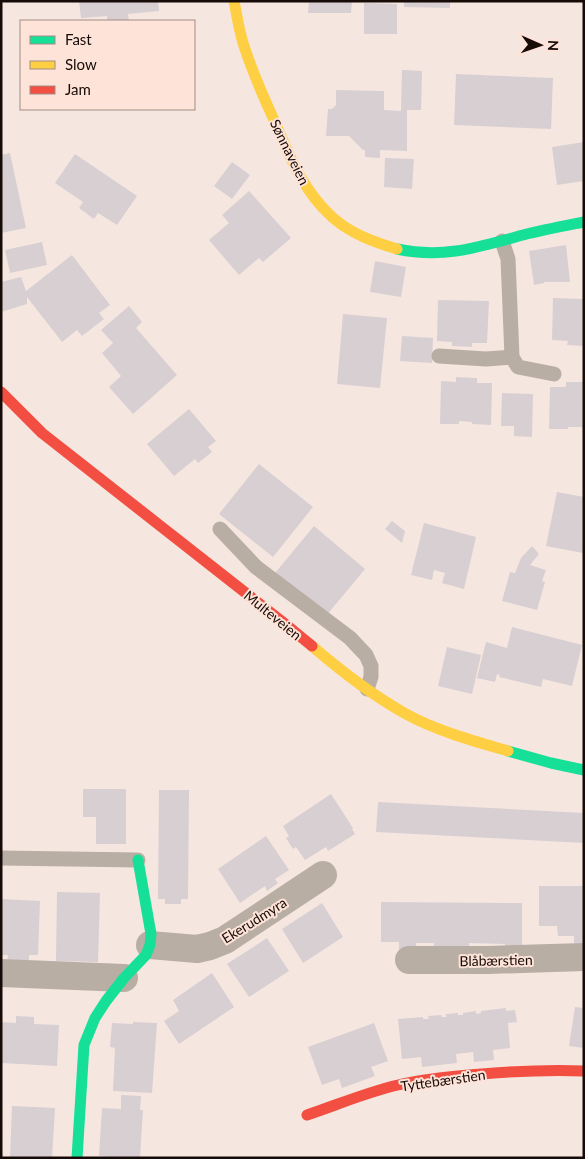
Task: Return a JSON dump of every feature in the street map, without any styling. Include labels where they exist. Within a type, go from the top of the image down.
[{"type":"street","name":"Sønnaveien","points":[[234,1],[246,52],[262,94],[295,168],[309,192],[327,213],[346,228],[367,240],[390,247],[412,252],[437,253],[462,251],[584,222]]},
{"type":"street","name":"Multeveien","points":[[1,392],[42,433],[284,623],[334,665],[367,689],[407,714],[434,726],[477,742],[551,763],[584,770]]},
{"type":"street","points":[[77,1158],[84,1045],[95,1018],[106,1001],[124,978],[146,956],[150,945],[151,934],[138,860]]},
{"type":"street","name":"Ekerudmyra","points":[[150,945],[197,949],[225,940],[323,875]]},
{"type":"street","name":"Blåbærstien","points":[[409,960],[497,960],[584,957]]},
{"type":"street","points":[[1,973],[124,978]]},
{"type":"street","name":"Tyttebærstien","points":[[307,1115],[390,1087],[416,1082],[516,1072],[584,1071]]},
{"type":"lane","points":[[502,241],[508,259],[512,356],[518,367],[554,374]]},
{"type":"lane","points":[[439,356],[486,359],[512,356]]},
{"type":"lane","points":[[220,529],[256,566],[350,638],[366,655],[371,666],[371,677],[367,689]]},
{"type":"lane","points":[[1,858],[138,860]]},
{"type":"building","points":[[79,1],[158,1],[159,11],[128,14],[129,20],[107,20],[107,16],[81,18]]},
{"type":"building","points":[[309,1],[352,1],[351,13],[308,13]]},
{"type":"building","points":[[404,1],[450,1],[450,8],[404,7]]},
{"type":"building","points":[[364,3],[397,4],[397,34],[364,34]]},
{"type":"building","points":[[402,70],[422,71],[421,110],[407,110],[407,151],[380,150],[380,158],[365,157],[365,150],[349,136],[326,136],[328,109],[332,109],[336,105],[336,90],[384,91],[384,110],[401,111]]},
{"type":"building","points":[[456,74],[553,78],[551,129],[454,125]]},
{"type":"building","points":[[584,142],[584,181],[557,185],[552,147]]},
{"type":"building","points":[[10,153],[26,228],[1,233],[1,155]]},
{"type":"building","points":[[75,154],[137,196],[117,225],[98,213],[94,219],[79,208],[83,202],[55,183]]},
{"type":"building","points":[[385,158],[414,159],[412,189],[384,187]]},
{"type":"building","points":[[232,162],[250,175],[232,199],[214,186]]},
{"type":"building","points":[[249,191],[291,238],[263,262],[259,258],[239,275],[209,240],[229,223],[222,215]]},
{"type":"building","points":[[42,242],[47,265],[10,273],[5,250]]},
{"type":"building","points":[[566,245],[570,282],[544,282],[534,285],[529,251]]},
{"type":"building","points":[[72,255],[110,305],[99,313],[104,319],[82,336],[77,330],[62,342],[27,297],[27,304],[1,312],[1,282],[21,277],[26,291]]},
{"type":"building","points":[[375,261],[406,267],[401,297],[370,292]]},
{"type":"building","points":[[553,298],[584,299],[584,346],[567,345],[568,341],[552,340]]},
{"type":"building","points":[[438,300],[489,301],[487,343],[472,343],[472,347],[452,346],[452,342],[437,341]]},
{"type":"building","points":[[129,306],[142,322],[136,328],[177,375],[133,414],[109,387],[121,376],[102,353],[113,343],[101,330]]},
{"type":"building","points":[[343,314],[387,318],[380,388],[337,384]]},
{"type":"building","points":[[402,336],[433,338],[432,363],[400,361]]},
{"type":"building","points":[[456,377],[477,378],[477,383],[492,383],[491,425],[459,421],[459,424],[440,424],[441,381],[456,382]]},
{"type":"building","points":[[566,382],[584,382],[584,429],[582,427],[568,427],[568,429],[549,429],[550,387],[566,387]]},
{"type":"building","points":[[502,393],[533,394],[532,437],[514,436],[514,426],[501,426]]},
{"type":"building","points":[[189,409],[216,441],[208,447],[212,452],[198,463],[195,459],[174,476],[147,444]]},
{"type":"building","points":[[259,464],[313,507],[273,557],[219,514]]},
{"type":"building","points":[[557,492],[584,497],[583,553],[546,546]]},
{"type":"building","points":[[392,521],[405,531],[402,543],[385,529]]},
{"type":"building","points":[[424,523],[476,537],[464,589],[442,583],[445,573],[434,570],[432,580],[411,575]]},
{"type":"building","points":[[314,526],[365,569],[326,616],[275,573]]},
{"type":"building","points":[[532,546],[539,554],[530,565],[546,570],[542,581],[545,582],[537,610],[502,601],[510,572],[515,573],[521,558]]},
{"type":"building","points":[[512,627],[582,645],[572,686],[543,679],[541,687],[499,677],[500,675],[497,674],[495,682],[477,678],[486,642],[507,648]]},
{"type":"building","points":[[447,647],[481,655],[472,694],[438,686]]},
{"type":"building","points":[[83,789],[126,789],[126,844],[96,844],[96,817],[83,817]]},
{"type":"building","points":[[159,790],[189,790],[188,899],[181,899],[181,904],[165,904],[165,899],[158,899]]},
{"type":"building","points":[[331,794],[355,834],[328,851],[326,847],[305,860],[296,847],[293,849],[286,838],[289,836],[283,826]]},
{"type":"building","points":[[378,802],[584,813],[584,843],[376,832]]},
{"type":"building","points":[[266,836],[289,870],[275,879],[278,883],[267,891],[265,886],[240,903],[218,869]]},
{"type":"building","points":[[539,886],[584,886],[584,944],[574,943],[574,936],[558,936],[557,926],[539,926]]},
{"type":"building","points":[[57,892],[100,893],[98,962],[56,961]]},
{"type":"building","points":[[1,899],[40,901],[38,955],[29,955],[29,964],[7,963],[8,955],[1,955]]},
{"type":"building","points":[[381,902],[522,903],[522,953],[505,953],[505,944],[469,943],[470,954],[434,954],[434,943],[416,943],[416,953],[399,952],[399,942],[381,942]]},
{"type":"building","points":[[322,903],[343,937],[303,963],[282,929]]},
{"type":"building","points":[[267,938],[289,971],[249,997],[227,964]]},
{"type":"building","points":[[212,973],[234,1007],[179,1044],[164,1021],[179,1011],[173,1000]]},
{"type":"building","points":[[575,1007],[584,1008],[584,1048],[569,1046]]},
{"type":"building","points":[[506,1008],[506,1011],[515,1010],[517,1022],[508,1023],[510,1048],[493,1050],[494,1060],[474,1062],[473,1052],[456,1054],[457,1063],[422,1067],[421,1057],[402,1059],[398,1019],[423,1017],[423,1019],[429,1019],[428,1016],[441,1015],[446,1017],[446,1014],[458,1013],[458,1015],[463,1015],[463,1013],[476,1011],[476,1014],[481,1013],[481,1011]]},
{"type":"building","points":[[16,1016],[34,1017],[34,1024],[59,1025],[57,1066],[1,1063],[1,1022],[16,1023]]},
{"type":"building","points":[[133,1022],[157,1023],[152,1093],[113,1091],[115,1048],[110,1047],[112,1023],[133,1024]]},
{"type":"building","points":[[374,1023],[388,1061],[371,1067],[375,1076],[342,1088],[339,1079],[322,1085],[308,1047]]},
{"type":"building","points":[[121,1095],[141,1096],[140,1110],[143,1110],[140,1158],[99,1156],[102,1108],[121,1109]]},
{"type":"building","points":[[12,1106],[55,1108],[52,1158],[10,1158]]},
{"type":"traffic: fast","points":[[397,249],[430,253],[461,250],[584,222]]},
{"type":"traffic: fast","points":[[508,751],[584,770]]},
{"type":"traffic: fast","points":[[77,1158],[84,1045],[95,1018],[106,1001],[124,978],[146,955],[150,945],[151,934],[138,860]]},
{"type":"traffic: slow","points":[[234,1],[242,40],[254,74],[285,146],[305,184],[322,207],[339,223],[363,237],[397,249]]},
{"type":"traffic: slow","points":[[312,646],[357,682],[406,714],[443,731],[508,751]]},
{"type":"traffic: jam","points":[[1,392],[42,433],[312,646]]},
{"type":"traffic: jam","points":[[307,1115],[375,1091],[420,1080],[505,1072],[584,1071]]}]
